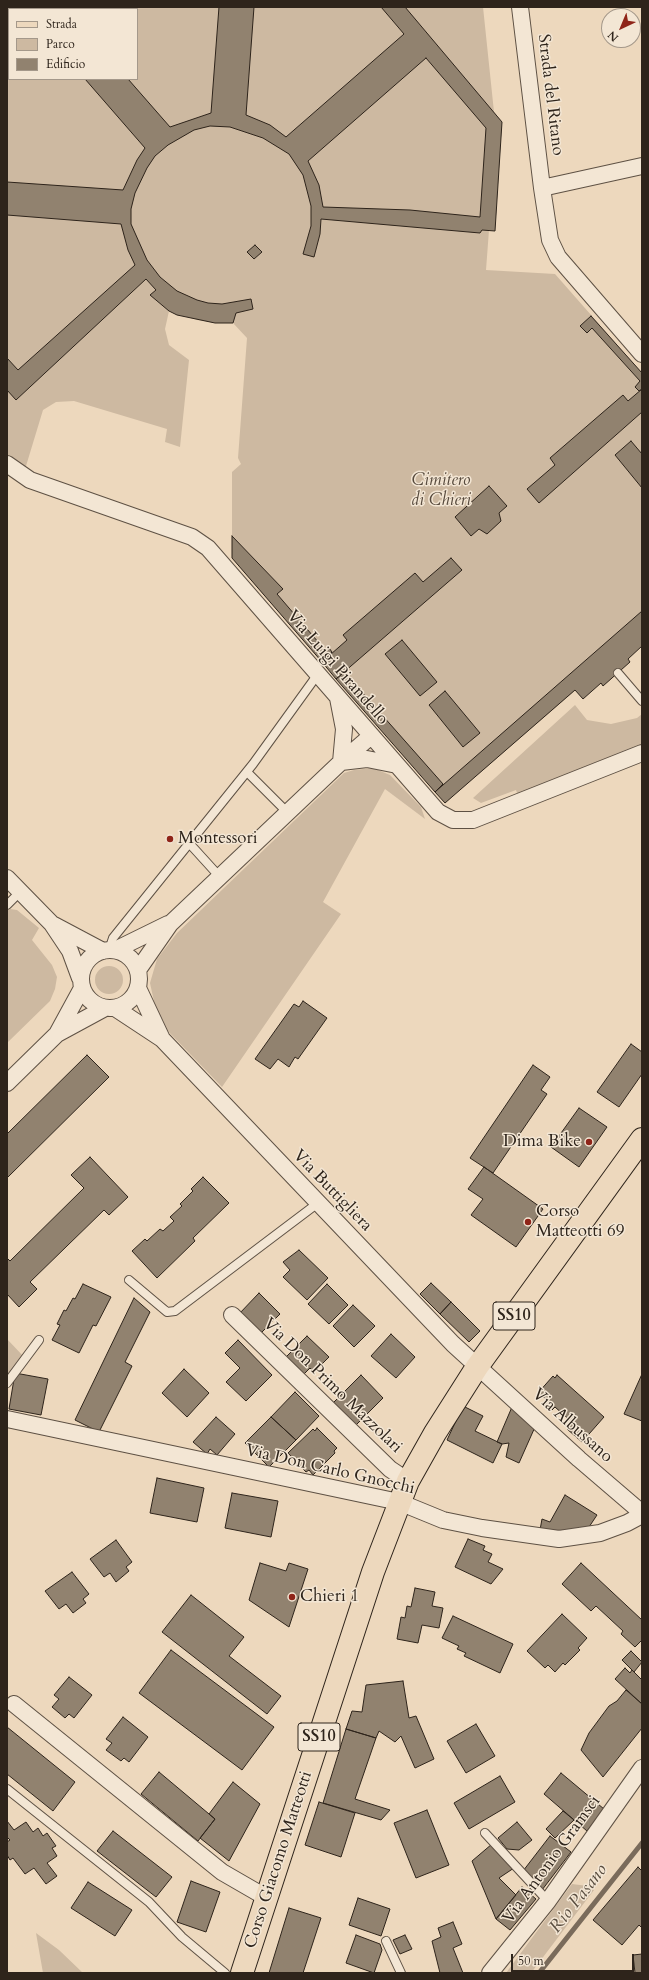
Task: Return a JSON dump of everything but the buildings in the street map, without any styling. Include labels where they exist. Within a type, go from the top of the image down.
[{"type":"main road","name":"Corso Giacomo Matteotti","points":[[242,1973],[374,1572],[408,1481],[435,1433],[477,1366],[642,1139]]},
{"type":"street","name":"Strada del Ritano","points":[[520,7],[542,188],[550,240],[558,257],[642,354]]},
{"type":"street","points":[[542,188],[642,166]]},
{"type":"street","name":"Via Luigi Pirandello","points":[[7,464],[30,480],[192,537],[208,548],[438,812],[453,820],[473,820],[642,753]]},
{"type":"street","points":[[338,696],[344,729],[341,762]]},
{"type":"street","points":[[138,970],[170,924],[287,812],[371,736]]},
{"type":"street","points":[[341,762],[367,759],[397,765]]},
{"type":"street","points":[[7,878],[52,924],[70,951],[81,983],[90,1001],[110,1008]]},
{"type":"street","points":[[7,1083],[58,1034],[110,1008],[129,1001],[138,988],[138,970],[129,957],[109,950],[52,924]]},
{"type":"street","points":[[58,1034],[81,983],[82,969],[94,954],[109,950],[170,924]]},
{"type":"street","name":"Via Buttigliera","points":[[138,988],[162,1039]]},
{"type":"street","name":"Via Buttigliera","points":[[110,1008],[162,1039],[453,1344],[477,1366]]},
{"type":"street","name":"Via Don Primo Mazzolari","points":[[232,1315],[390,1469],[408,1481]]},
{"type":"street","name":"Via Albussano","points":[[477,1366],[578,1459],[642,1514]]},
{"type":"street","name":"Via Don Carlo Gnocchi","points":[[7,1419],[399,1502],[450,1521],[482,1528],[559,1539],[600,1533],[627,1523],[642,1514]]},
{"type":"street","points":[[14,1704],[222,1872],[267,1898]]},
{"type":"street","name":"Via Antonio Gramsci","points":[[490,1973],[548,1901],[642,1768]]},
{"type":"lane","points":[[618,673],[642,701]]},
{"type":"lane","points":[[109,950],[113,938],[247,772],[318,674]]},
{"type":"lane","points":[[247,772],[287,812]]},
{"type":"lane","points":[[189,843],[219,876]]},
{"type":"lane","points":[[7,905],[21,891]]},
{"type":"lane","points":[[129,1280],[167,1312],[175,1311],[318,1203]]},
{"type":"lane","points":[[7,1383],[39,1340]]},
{"type":"lane","points":[[7,1790],[150,1902],[182,1937],[225,1973]]},
{"type":"lane","points":[[485,1833],[548,1901]]},
{"type":"lane","points":[[386,1941],[401,1973]]},
{"type":"green space","name":"Cimitero di Chieri","points":[[483,7],[494,112],[502,122],[495,231],[489,230],[486,270],[555,274],[642,373],[642,633],[445,803],[232,558],[232,472],[241,464],[238,458],[247,338],[233,323],[215,323],[197,320],[169,311],[165,329],[169,345],[189,360],[180,447],[165,442],[167,429],[74,401],[56,402],[43,410],[26,466],[23,469],[7,456],[7,11],[8,80],[138,80],[138,8],[21,8]]},
{"type":"green space","points":[[575,705],[587,720],[611,724],[637,718],[642,714],[642,744],[518,796],[516,790],[481,803],[473,798]]},
{"type":"green space","points":[[373,768],[390,775],[421,807],[425,819],[385,789],[323,902],[341,914],[222,1087],[164,1027],[155,1006],[150,983],[157,959],[177,933],[344,773],[354,770]]},
{"type":"green space","points":[[7,910],[17,910],[39,928],[32,940],[52,965],[57,977],[55,989],[50,1001],[7,1043]]},
{"type":"green space","points":[[109,966],[119,970],[123,980],[119,990],[109,994],[99,990],[95,980],[99,970]]},
{"type":"green space","points":[[7,1339],[25,1358],[7,1383]]},
{"type":"green space","points":[[572,1884],[588,1886],[594,1890],[531,1973],[506,1973]]},
{"type":"green space","points":[[36,1933],[59,1950],[83,1973],[43,1973]]},
{"type":"waterway","name":"Rio Pasano","points":[[539,1973],[642,1843]]},
{"type":"place","name":"Montessori","points":[[170,839]]},
{"type":"place","name":"Dima Bike","points":[[589,1142]]},
{"type":"place","name":"Corso Matteotti 69","points":[[528,1222]]},
{"type":"place","name":"Chieri 1","points":[[292,1597]]}]
